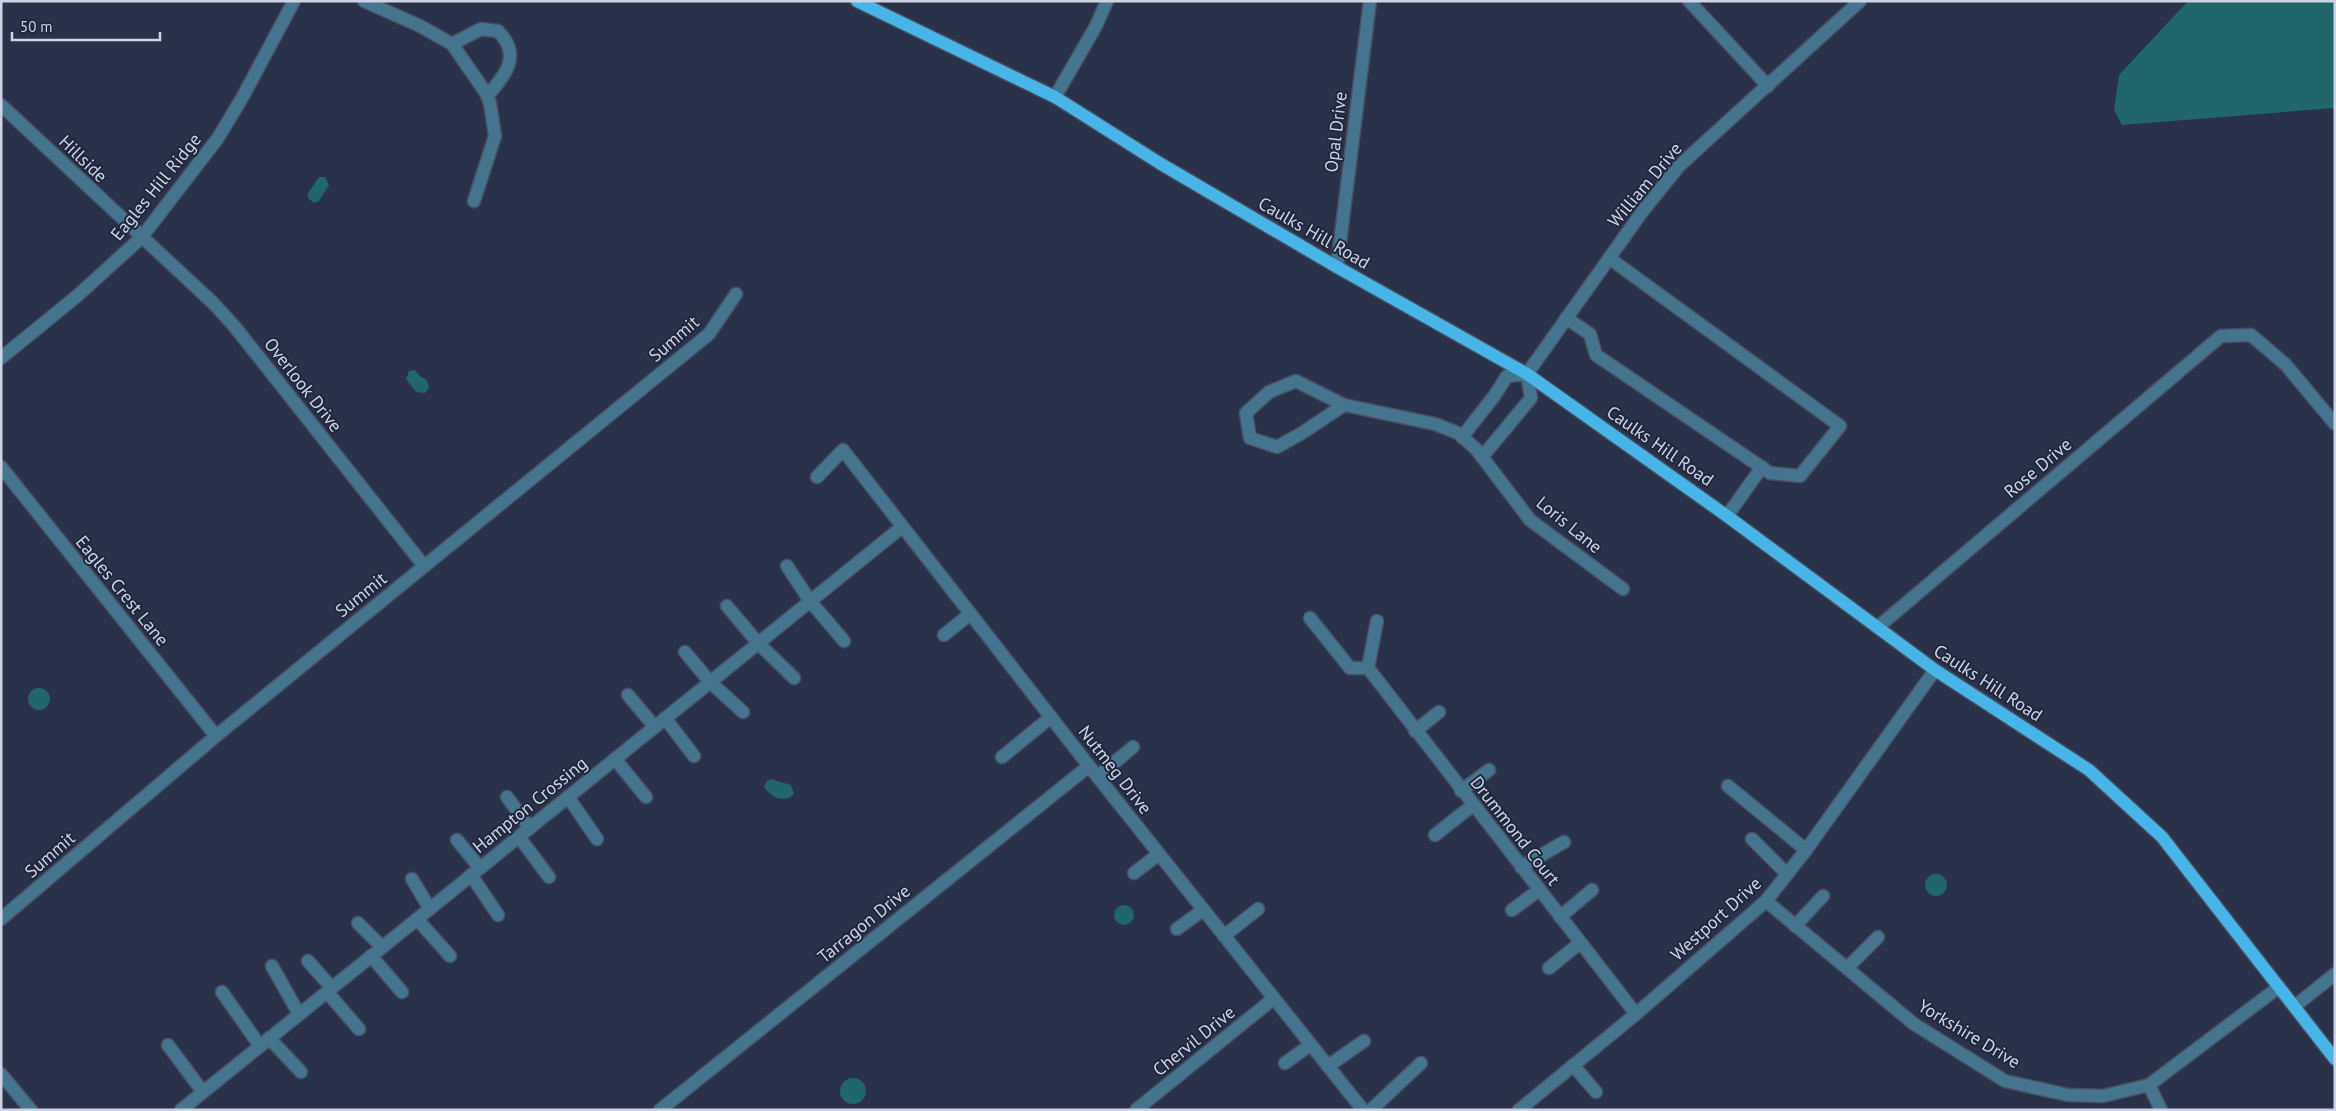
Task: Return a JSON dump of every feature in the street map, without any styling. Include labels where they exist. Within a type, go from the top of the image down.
[{"type":"main road","name":"Caulks Hill Road","points":[[857,1],[1055,97],[1160,164],[1337,267],[1528,374],[1727,516],[1934,670],[2090,770],[2162,837],[2335,1059]]},
{"type":"street","name":"Eagles Hill Ridge","points":[[1,358],[77,296],[141,238],[218,138],[242,98],[294,1]]},
{"type":"street","points":[[364,1],[420,26],[452,44],[487,96],[495,136],[474,201]]},
{"type":"street","points":[[1055,97],[1096,26],[1107,1]]},
{"type":"street","name":"Opal Drive","points":[[1337,267],[1370,1]]},
{"type":"street","points":[[1689,1],[1768,86]]},
{"type":"street","name":"William Drive","points":[[1528,374],[1642,212],[1679,166],[1860,1]]},
{"type":"street","points":[[452,44],[481,29],[498,31],[507,40],[511,57],[504,78],[487,96]]},
{"type":"street","name":"Hillside","points":[[1,106],[141,238]]},
{"type":"street","name":"Overlook Drive","points":[[141,238],[213,303],[235,327],[424,566]]},
{"type":"street","points":[[1566,318],[1590,334],[1596,355],[1770,472],[1800,476],[1840,426],[1609,258]]},
{"type":"street","name":"Summit","points":[[1,919],[216,736],[709,334],[736,294]]},
{"type":"street","name":"Rose Drive","points":[[1878,627],[2220,336],[2251,335],[2286,365],[2335,424]]},
{"type":"street","points":[[1462,437],[1495,395],[1506,376],[1528,374],[1531,398],[1482,458]]},
{"type":"street","name":"Loris Lane","points":[[1344,405],[1277,447],[1250,438],[1246,413],[1269,392],[1296,381],[1344,405],[1435,424],[1462,437],[1482,458],[1530,520],[1623,589]]},
{"type":"street","name":"Nutmeg Drive","points":[[817,477],[844,450],[1088,766],[1098,776],[1273,999],[1363,1110]]},
{"type":"street","name":"Eagles Crest Lane","points":[[1,467],[216,736]]},
{"type":"street","points":[[1727,516],[1762,467]]},
{"type":"street","name":"Hampton Crossing","points":[[181,1110],[902,527]]},
{"type":"street","points":[[787,566],[810,601],[844,641]]},
{"type":"street","points":[[727,606],[758,643],[794,678]]},
{"type":"street","points":[[944,635],[970,614]]},
{"type":"street","points":[[1310,618],[1350,668],[1368,668],[1377,621]]},
{"type":"street","points":[[685,652],[710,682],[742,712]]},
{"type":"street","name":"Drummond Court","points":[[1368,668],[1472,805],[1636,1014]]},
{"type":"street","name":"Westport Drive","points":[[1519,1110],[1636,1014],[1766,901],[1806,850],[1934,670]]},
{"type":"street","points":[[628,694],[655,727]]},
{"type":"street","points":[[1415,731],[1439,712]]},
{"type":"street","points":[[1002,757],[1051,717]]},
{"type":"street","points":[[665,718],[694,756]]},
{"type":"street","points":[[1098,776],[1133,747]]},
{"type":"street","points":[[615,759],[646,797]]},
{"type":"street","name":"Tarragon Drive","points":[[660,1110],[1088,766]]},
{"type":"street","points":[[1462,791],[1489,770]]},
{"type":"street","points":[[1728,786],[1806,850]]},
{"type":"street","points":[[507,797],[530,828]]},
{"type":"street","points":[[568,797],[597,838]]},
{"type":"street","points":[[1435,835],[1472,805]]},
{"type":"street","points":[[519,837],[549,877]]},
{"type":"street","points":[[1752,839],[1788,874]]},
{"type":"street","points":[[457,840],[498,915]]},
{"type":"street","points":[[1521,867],[1564,842]]},
{"type":"street","points":[[1134,874],[1159,854]]},
{"type":"street","points":[[412,880],[430,909]]},
{"type":"street","points":[[1512,910],[1539,890]]},
{"type":"street","points":[[1560,917],[1592,890]]},
{"type":"street","points":[[1795,926],[1824,896]]},
{"type":"street","name":"Yorkshire Drive","points":[[1766,901],[1914,1024],[2005,1081],[2068,1095],[2103,1096],[2149,1085],[2279,986]]},
{"type":"street","points":[[1224,936],[1258,909]]},
{"type":"street","points":[[1177,929],[1203,910]]},
{"type":"street","points":[[417,920],[450,956]]},
{"type":"street","points":[[358,923],[382,947]]},
{"type":"street","points":[[1847,968],[1878,936]]},
{"type":"street","points":[[1549,968],[1580,943]]},
{"type":"street","points":[[372,956],[402,992]]},
{"type":"street","points":[[308,961],[359,1029]]},
{"type":"street","points":[[272,966],[299,1014]]},
{"type":"street","points":[[2295,1006],[2335,974]]},
{"type":"street","points":[[222,992],[264,1042],[300,1072]]},
{"type":"street","name":"Chervil Drive","points":[[1136,1110],[1273,999]]},
{"type":"street","points":[[1328,1066],[1364,1041]]},
{"type":"street","points":[[168,1045],[203,1092]]},
{"type":"street","points":[[1285,1063],[1310,1045]]},
{"type":"street","points":[[1371,1110],[1421,1064]]},
{"type":"street","points":[[1573,1065],[1596,1092]]},
{"type":"street","points":[[1,1074],[31,1110]]},
{"type":"street","points":[[2149,1085],[2161,1110]]},
{"type":"shaded area","points":[[2188,1],[2335,1],[2334,108],[2122,125],[2114,110],[2119,75]]},
{"type":"shaded area","points":[[319,177],[325,177],[329,185],[319,201],[314,203],[308,198],[308,193]]},
{"type":"shaded area","points":[[415,370],[421,377],[427,380],[429,388],[425,393],[416,392],[406,379],[409,371]]},
{"type":"shaded area","points":[[39,688],[47,691],[50,699],[47,707],[39,710],[31,707],[28,699],[31,691]]},
{"type":"shaded area","points":[[771,779],[791,785],[794,794],[786,799],[782,799],[770,794],[764,787],[767,781]]},
{"type":"shaded area","points":[[1936,874],[1944,877],[1947,885],[1944,893],[1936,896],[1928,893],[1925,885],[1928,877]]},
{"type":"shaded area","points":[[1120,905],[1128,905],[1134,911],[1134,919],[1128,925],[1120,925],[1114,919],[1114,911]]},
{"type":"shaded area","points":[[853,1078],[862,1082],[866,1091],[862,1100],[853,1104],[844,1100],[840,1091],[844,1082]]}]
